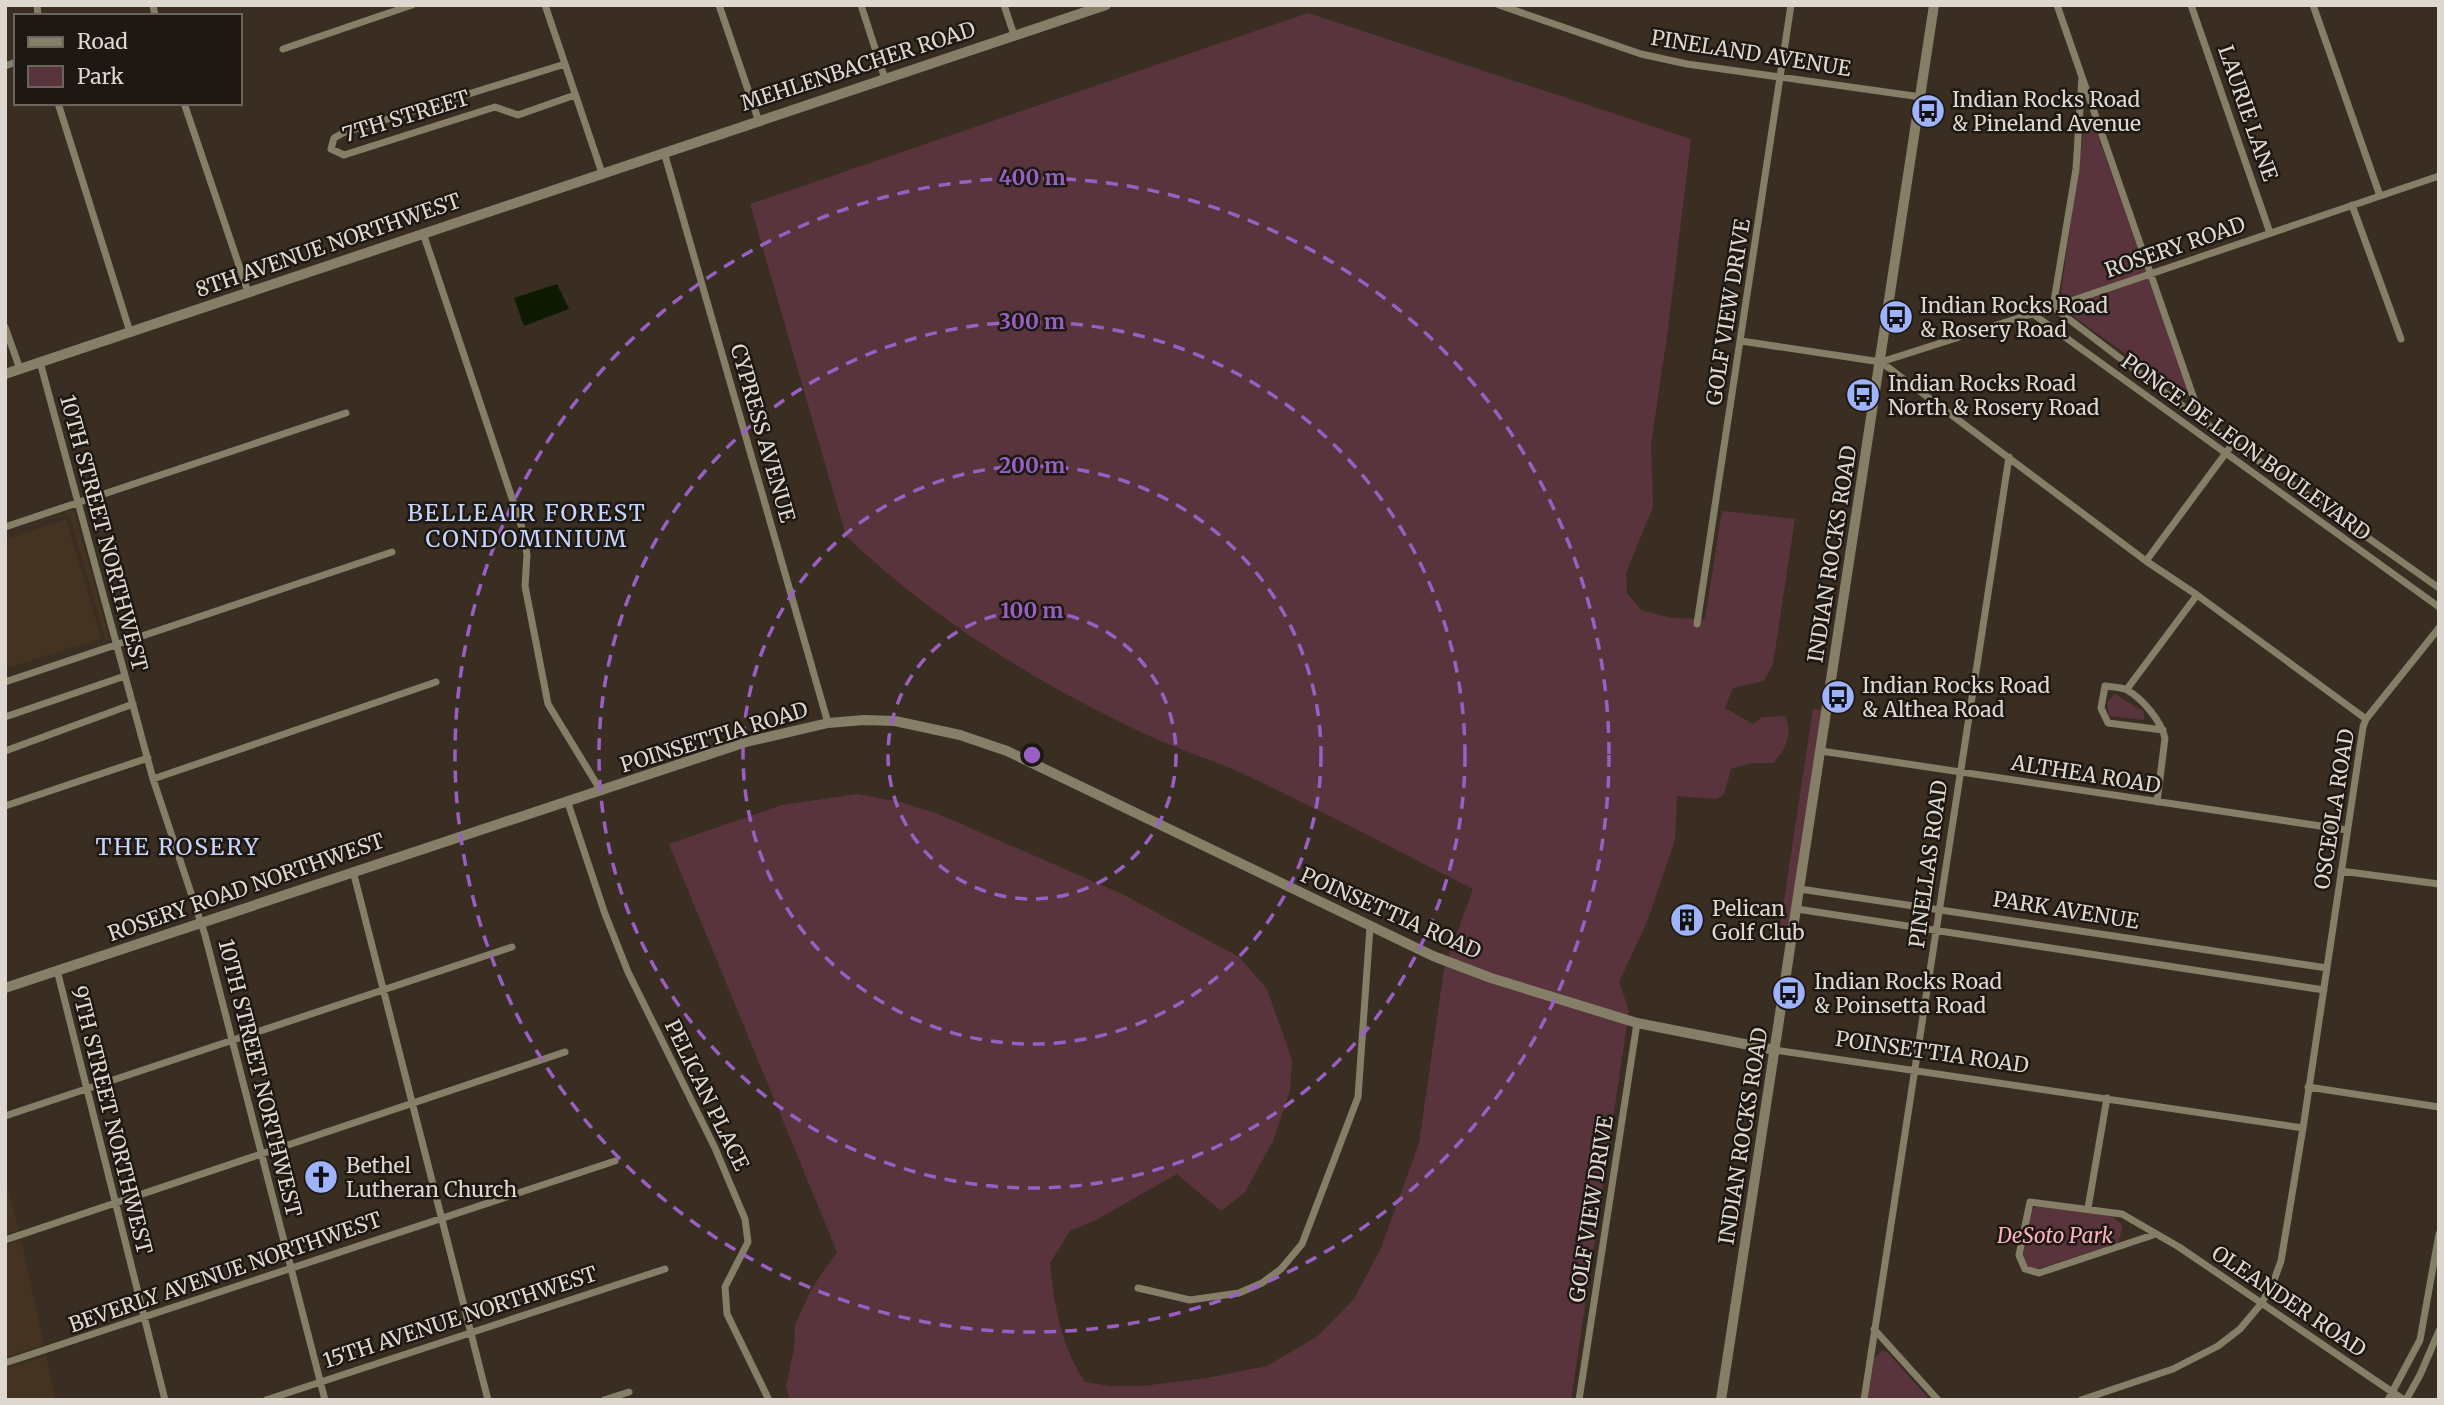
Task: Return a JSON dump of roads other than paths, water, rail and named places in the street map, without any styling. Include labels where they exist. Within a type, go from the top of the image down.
[{"type":"street","points":[[283,49],[412,5]]},
{"type":"street","points":[[545,5],[602,173]]},
{"type":"street","points":[[719,5],[758,119]]},
{"type":"street","points":[[861,5],[885,79]]},
{"type":"street","points":[[1004,5],[1014,35]]},
{"type":"street","name":"MEHLENBACHER ROAD","points":[[663,152],[1105,5]]},
{"type":"street","name":"PINELAND AVENUE","points":[[1499,5],[1641,54],[1687,64],[1921,97]]},
{"type":"street","name":"GOLF VIEW DRIVE","points":[[1697,624],[1791,5]]},
{"type":"street","name":"INDIAN ROCKS ROAD","points":[[1721,1400],[1934,5]]},
{"type":"street","points":[[2057,5],[2202,420]]},
{"type":"street","name":"LAURIE LANE","points":[[2191,5],[2270,233]]},
{"type":"street","points":[[2313,5],[2380,196]]},
{"type":"street","name":"7TH STREET","points":[[565,64],[343,133],[334,138],[331,149],[344,155],[495,107],[518,115],[575,95]]},
{"type":"street","points":[[2053,307],[2076,169],[2082,77]]},
{"type":"street","points":[[59,105],[130,332]]},
{"type":"street","points":[[185,105],[248,292]]},
{"type":"street","name":"8TH AVENUE NORTHWEST","points":[[5,374],[663,152]]},
{"type":"street","name":"CYPRESS AVENUE","points":[[663,152],[828,723]]},
{"type":"street","name":"ROSERY ROAD","points":[[1881,362],[2033,314],[2439,176]]},
{"type":"street","points":[[2352,205],[2401,339]]},
{"type":"street","points":[[423,233],[523,531],[527,555],[526,586],[548,704],[601,791]]},
{"type":"street","name":"PONCE DE LEON BOULEVARD","points":[[2053,307],[2202,420],[2439,588]]},
{"type":"street","name":"PONCE DE LEON BOULEVARD","points":[[2033,314],[2439,607]]},
{"type":"street","points":[[5,327],[20,369]]},
{"type":"street","name":"OSCEOLA ROAD","points":[[1741,341],[1881,362],[2146,561],[2197,595],[2365,719],[2281,1261],[2261,1304],[2240,1329],[2196,1359],[2081,1400]]},
{"type":"street","name":"10TH STREET NORTHWEST","points":[[40,362],[153,779],[201,922],[325,1400]]},
{"type":"street","points":[[5,527],[346,413]]},
{"type":"street","points":[[2146,561],[2234,442]]},
{"type":"street","name":"PINELLAS ROAD","points":[[1864,1400],[2009,457]]},
{"type":"street","points":[[5,682],[392,552]]},
{"type":"street","points":[[2127,689],[2197,595]]},
{"type":"street","points":[[2365,719],[2439,628]]},
{"type":"street","points":[[5,717],[125,676]]},
{"type":"street","points":[[153,779],[436,682]]},
{"type":"street","points":[[2157,802],[2165,738],[2163,730],[2157,718],[2127,689],[2105,686],[2101,708],[2108,723],[2163,730]]},
{"type":"street","points":[[5,751],[133,704]]},
{"type":"street","name":"POINSETTIA ROAD","points":[[498,823],[568,803],[746,742],[828,723],[895,721],[949,732],[1007,751],[1370,927],[1491,978],[1637,1024],[1775,1050],[1915,1068],[2303,1128]]},
{"type":"street","name":"ALTHEA ROAD","points":[[1821,751],[2347,830]]},
{"type":"street","points":[[5,806],[148,758]]},
{"type":"street","name":"PELICAN PLACE","points":[[568,803],[605,914],[628,972],[715,1148],[745,1219],[748,1242],[724,1287],[727,1314],[769,1400]]},
{"type":"street","name":"ROSERY ROAD NORTHWEST","points":[[5,988],[498,823]]},
{"type":"street","points":[[353,871],[488,1400]]},
{"type":"street","points":[[2341,871],[2439,884]]},
{"type":"street","name":"PARK AVENUE","points":[[1800,889],[2327,968]]},
{"type":"street","name":"PARK AVENUE","points":[[1797,909],[2323,990]]},
{"type":"street","points":[[1138,1288],[1190,1300],[1239,1293],[1262,1283],[1281,1269],[1302,1244],[1358,1097],[1370,927]]},
{"type":"street","points":[[5,1116],[512,947]]},
{"type":"street","name":"9TH STREET NORTHWEST","points":[[57,970],[165,1400]]},
{"type":"street","name":"GOLF VIEW DRIVE","points":[[1579,1400],[1637,1024]]},
{"type":"street","points":[[5,1240],[565,1052]]},
{"type":"street","points":[[2308,1087],[2439,1107]]},
{"type":"street","points":[[2088,1208],[2107,1098]]},
{"type":"street","name":"BEVERLY AVENUE NORTHWEST","points":[[5,1363],[615,1161]]},
{"type":"street","name":"OLEANDER ROAD","points":[[2153,1234],[2048,1271],[2031,1272],[2025,1269],[2019,1255],[2030,1202],[2122,1214],[2179,1247],[2405,1400]]},
{"type":"street","points":[[2388,1400],[2420,1340],[2439,1234]]},
{"type":"street","name":"15TH AVENUE NORTHWEST","points":[[266,1400],[665,1269]]},
{"type":"street","points":[[1874,1329],[1938,1400]]},
{"type":"street","points":[[2405,1400],[2420,1375],[2439,1331]]},
{"type":"street","points":[[604,1400],[629,1392]]},
{"type":"place","name":"Indian Rocks Road & Pineland Avenue","points":[[1928,111]]},
{"type":"place","name":"Indian Rocks Road & Rosery Road","points":[[1896,317]]},
{"type":"place","name":"Indian Rocks Road North & Rosery Road","points":[[1863,395]]},
{"type":"place","name":"Indian Rocks Road & Althea Road","points":[[1838,697]]},
{"type":"place","name":"Pelican Golf Club","points":[[1687,920]]},
{"type":"place","name":"Indian Rocks Road & Poinsetta Road","points":[[1789,993]]},
{"type":"place","name":"Bethel Lutheran Church","points":[[321,1177]]},
{"type":"district","name":"BELLEAIR FOREST CONDOMINIUM","points":[[527,525]]},
{"type":"district","name":"THE ROSERY","points":[[178,846]]},
{"type":"park label","name":"DeSoto Park","points":[[2055,1235]]}]
